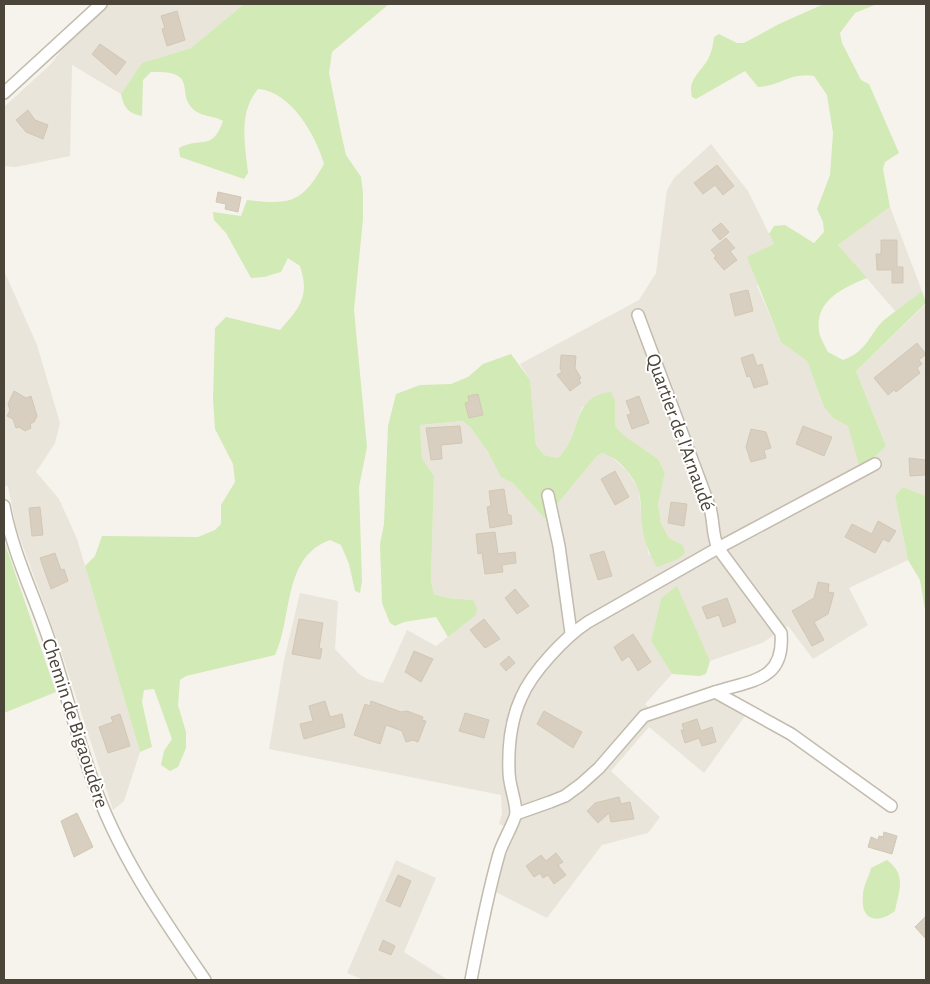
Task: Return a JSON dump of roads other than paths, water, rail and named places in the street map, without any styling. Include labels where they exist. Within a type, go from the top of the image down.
[{"type":"street","points":[[4,92],[101,4]]},
{"type":"street","name":"Quartier de l'Arnaudé","points":[[516,814],[550,802],[580,785],[604,762],[644,716],[767,676],[777,665],[782,648],[780,633],[773,620],[718,548],[713,536],[714,524],[710,508],[638,315]]},
{"type":"street","points":[[471,980],[484,912],[496,864],[503,840],[516,814],[511,792],[509,753],[512,730],[521,697],[531,680],[571,633],[718,548],[876,464]]},
{"type":"street","points":[[548,495],[559,546],[571,633]]},
{"type":"street","name":"Chemin de Bigaoudère","points":[[4,506],[11,536],[51,645],[91,776],[104,810],[156,909],[205,980]]},
{"type":"street","points":[[715,692],[791,734],[891,806]]}]
